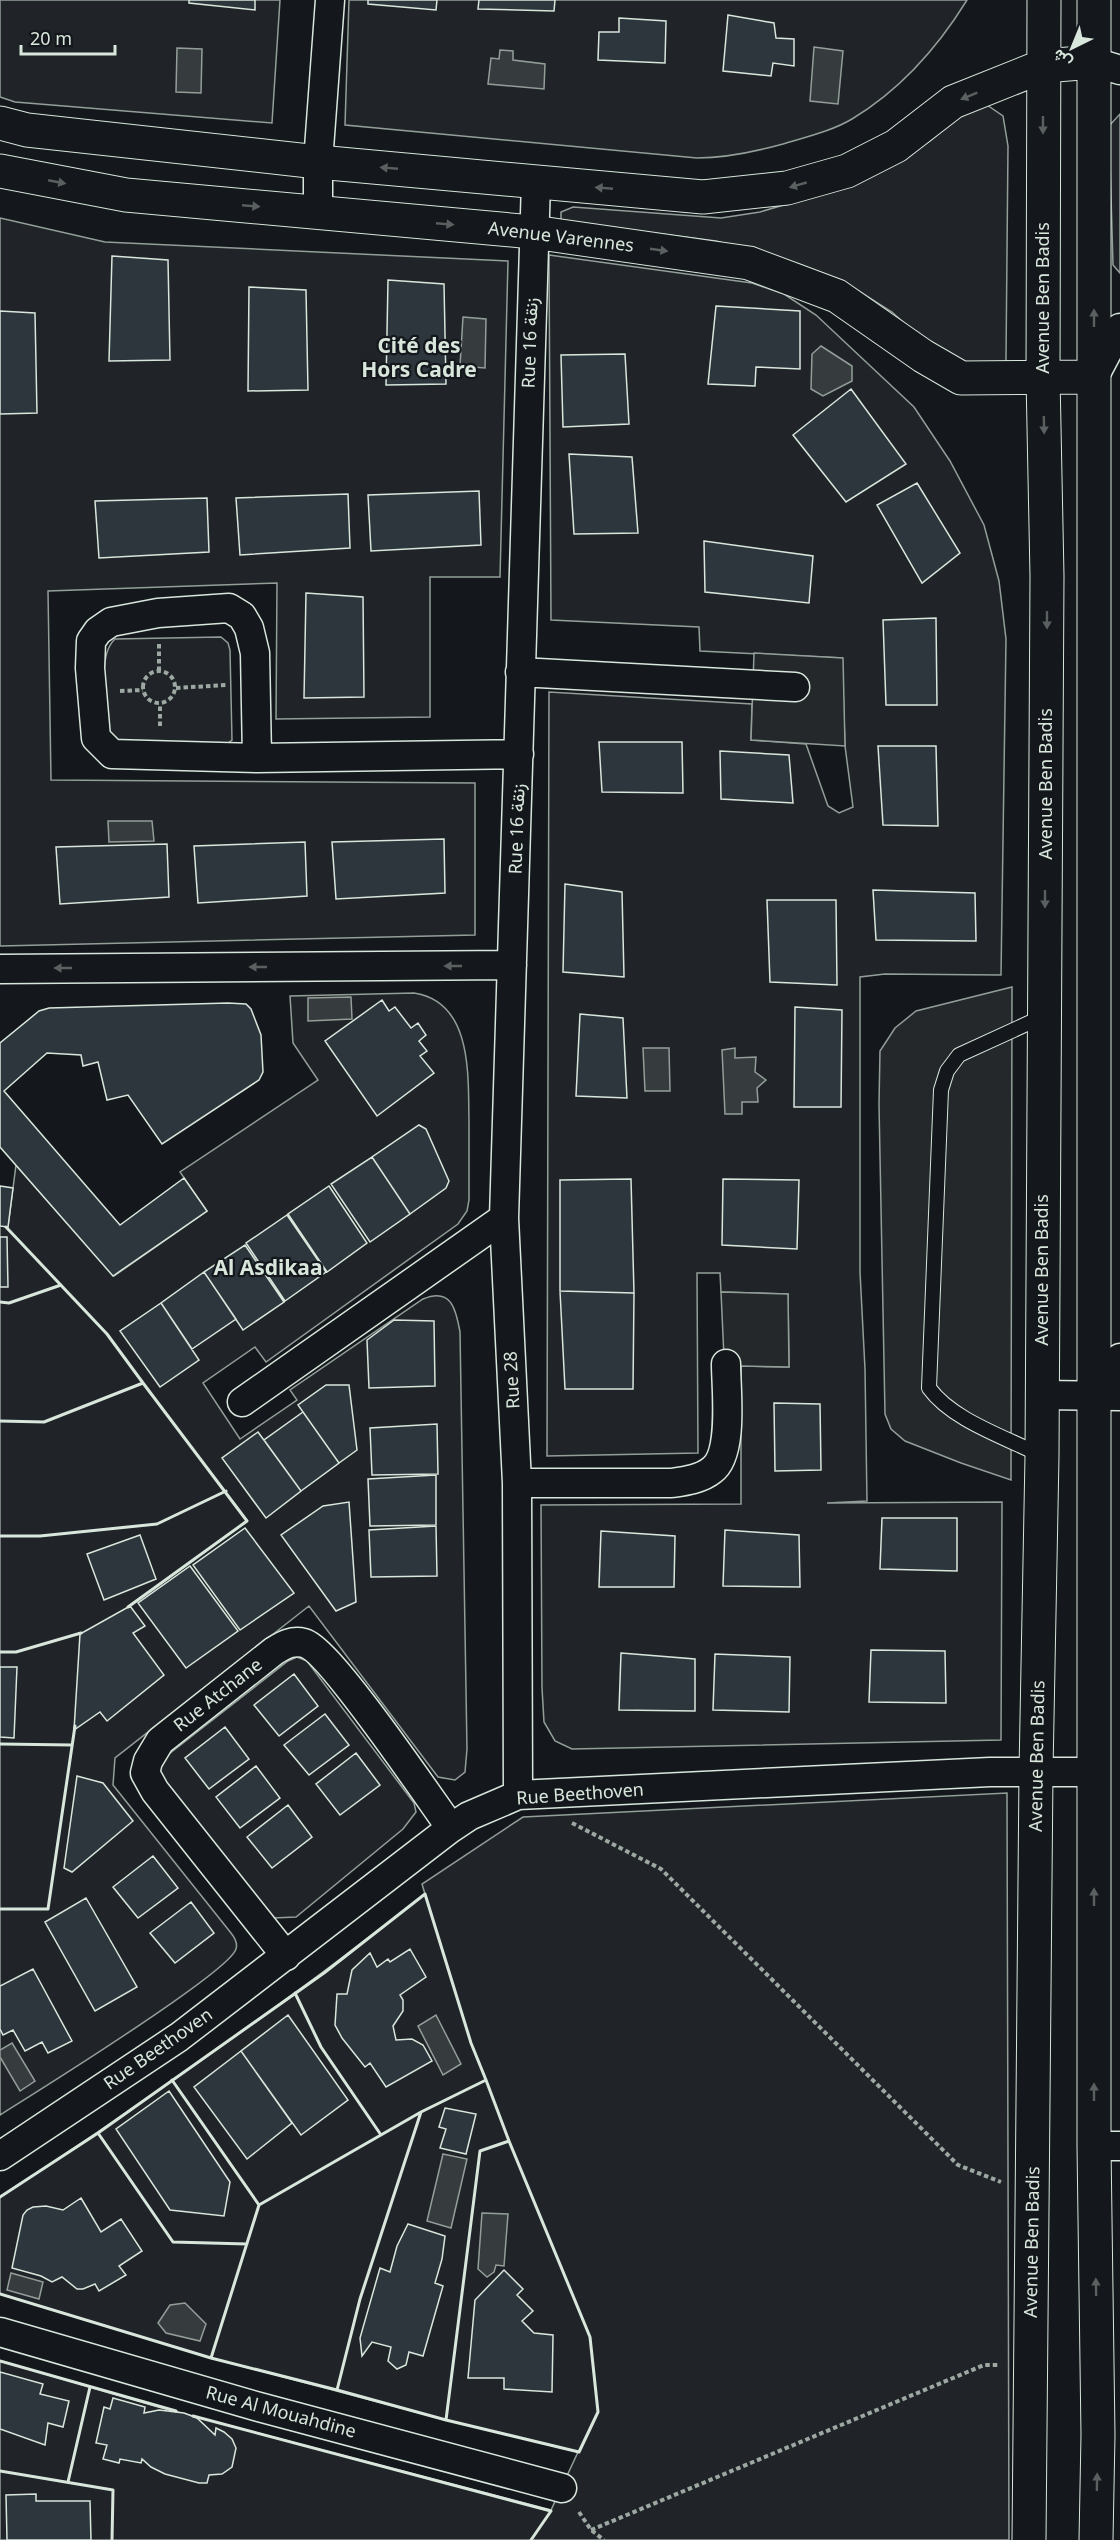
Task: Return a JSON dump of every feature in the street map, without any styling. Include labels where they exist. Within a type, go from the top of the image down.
[{"type":"main road","name":"Avenue Ben Badis","points":[[1029,2540],[1036,1771],[1042,1456],[1047,576],[1044,377],[1044,0]]},
{"type":"main road","points":[[1094,0],[1107,66],[1094,377],[1107,1396],[1094,1772],[1107,2146],[1096,2540]]},
{"type":"main road","points":[[0,123],[27,130],[318,162],[703,197],[786,188],[847,171],[896,146],[953,102],[1043,66],[1107,66]]},
{"type":"main road","name":"Avenue Varennes","points":[[0,171],[126,195],[533,232],[749,263],[837,296],[923,356],[961,378],[1094,377]]},
{"type":"street","points":[[318,212],[318,162],[330,0]]},
{"type":"street","name":"Rue 16 زنقة","points":[[512,965],[536,182]]},
{"type":"street","points":[[1094,377],[1120,328]]},
{"type":"street","points":[[257,758],[255,653],[249,628],[242,616],[229,608],[158,613],[111,622],[98,631],[91,641],[90,668],[96,738],[112,754],[257,758],[519,754]]},
{"type":"street","points":[[520,672],[795,687]]},
{"type":"street","points":[[0,969],[512,965]]},
{"type":"street","name":"Rue 28","points":[[512,965],[504,1218],[518,1483],[518,1795]]},
{"type":"street","points":[[242,1402],[504,1218]]},
{"type":"street","points":[[1042,1395],[1107,1396],[1120,1358]]},
{"type":"street","points":[[518,1483],[672,1483],[692,1481],[714,1470],[724,1451],[727,1423],[726,1364]]},
{"type":"street","name":"Rue Atchane","points":[[286,1956],[155,1791],[145,1773],[148,1761],[160,1741],[274,1651],[287,1642],[306,1643],[321,1653],[369,1714],[451,1828]]},
{"type":"street","name":"Rue Beethoven","points":[[0,2156],[172,2042],[451,1828],[469,1816],[518,1795],[990,1772],[1094,1772]]},
{"type":"street","name":"Rue Al Mouahdine","points":[[0,2332],[259,2407],[562,2488]]},
{"type":"lane","points":[[1042,1456],[955,1413],[938,1401],[929,1388],[941,1090],[944,1080],[947,1071],[959,1055],[1044,1016]]},
{"type":"path","points":[[159,670],[171,675],[176,688],[171,699],[160,704],[146,697],[143,684],[148,674],[159,670]]},
{"type":"path","points":[[176,688],[256,683]]},
{"type":"path","points":[[569,1822],[661,1869],[958,2165],[1033,2194]]},
{"type":"path","points":[[591,2530],[984,2365],[1030,2366]]},
{"type":"path","points":[[562,2488],[591,2530],[604,2540]]},
{"type":"shaded area","points":[[0,0],[280,0],[272,123],[15,102],[0,97]]},
{"type":"shaded area","points":[[349,0],[967,0],[944,34],[917,66],[886,95],[852,119],[810,136],[772,147],[730,156],[697,158],[345,125]]},
{"type":"shaded area","points":[[814,47],[843,51],[838,104],[810,101]]},
{"type":"shaded area","points":[[177,48],[202,49],[201,93],[176,92]]},
{"type":"shaded area","points":[[500,50],[513,51],[513,60],[545,64],[544,89],[488,84],[491,58],[499,59]]},
{"type":"shaded area","points":[[987,105],[1003,116],[1008,146],[1006,359],[1005,366],[993,376],[933,349],[892,312],[843,281],[799,264],[716,241],[561,221],[561,212],[573,207],[721,218],[760,212],[844,187],[930,141],[961,115]]},
{"type":"shaded area","points":[[1120,114],[1120,273],[1113,265],[1109,126]]},
{"type":"shaded area","points":[[0,218],[105,242],[508,261],[500,577],[430,577],[430,717],[276,719],[277,583],[48,591],[51,780],[475,783],[475,935],[0,946]]},
{"type":"shaded area","points":[[549,255],[752,283],[784,294],[816,315],[914,407],[950,461],[984,525],[999,581],[1006,639],[1001,975],[885,974],[860,977],[860,1272],[865,1369],[867,1501],[827,1503],[1002,1502],[1001,1740],[572,1749],[555,1741],[544,1722],[541,1505],[741,1504],[741,1366],[789,1367],[788,1294],[721,1292],[720,1273],[697,1273],[698,1453],[547,1456],[549,692],[752,704],[751,740],[806,744],[828,806],[839,813],[853,807],[845,746],[842,658],[700,651],[699,627],[551,620]]},
{"type":"shaded area","points":[[463,317],[486,319],[485,368],[460,366]]},
{"type":"shaded area","points":[[821,346],[852,366],[852,381],[823,396],[811,389],[812,354]]},
{"type":"shaded area","points":[[221,637],[228,643],[230,650],[232,740],[225,745],[117,741],[110,738],[104,671],[109,647],[115,639]]},
{"type":"shaded area","points":[[754,653],[843,658],[845,746],[751,740]]},
{"type":"shaded area","points":[[108,821],[152,821],[154,841],[109,842]]},
{"type":"shaded area","points":[[1012,987],[1011,1480],[905,1441],[891,1429],[885,1414],[879,1104],[880,1051],[895,1028],[916,1011]]},
{"type":"shaded area","points":[[414,993],[433,999],[447,1010],[457,1026],[463,1044],[467,1063],[469,1103],[467,1211],[458,1224],[266,1362],[255,1347],[203,1383],[240,1439],[297,1400],[290,1390],[423,1299],[440,1296],[450,1302],[454,1308],[460,1332],[467,1749],[465,1772],[455,1780],[438,1777],[309,1606],[115,1758],[113,1785],[235,1939],[236,1949],[225,1962],[167,2007],[0,2115],[0,1226],[8,1227],[16,1165],[114,1276],[207,1211],[180,1172],[318,1080],[293,1043],[290,996]]},
{"type":"shaded area","points":[[351,997],[352,1019],[308,1021],[308,998]]},
{"type":"shaded area","points":[[643,1048],[669,1048],[670,1091],[645,1091]]},
{"type":"shaded area","points":[[735,1048],[735,1058],[756,1057],[755,1072],[766,1080],[757,1088],[758,1102],[742,1102],[742,1114],[725,1114],[722,1050]]},
{"type":"shaded area","points":[[721,1292],[788,1294],[789,1367],[741,1366],[741,1423],[727,1423]]},
{"type":"shaded area","points":[[297,1657],[307,1661],[414,1803],[416,1812],[403,1829],[296,1917],[273,1918],[161,1780],[159,1770],[169,1754],[288,1661]]},
{"type":"shaded area","points":[[1007,1793],[1009,2540],[0,2540],[0,2361],[155,2406],[551,2510],[578,2452],[211,2358],[0,2294],[0,2197],[163,2088],[269,2012],[425,1894],[422,1884],[523,1817]]},
{"type":"shaded area","points":[[436,2015],[461,2064],[443,2075],[418,2026]]},
{"type":"shaded area","points":[[12,2043],[35,2081],[20,2091],[0,2057],[0,2050]]},
{"type":"shaded area","points":[[443,2154],[467,2159],[451,2228],[427,2221]]},
{"type":"shaded area","points":[[482,2213],[508,2214],[504,2266],[496,2265],[494,2272],[487,2277],[478,2269]]},
{"type":"shaded area","points":[[11,2273],[43,2282],[39,2299],[7,2290]]},
{"type":"shaded area","points":[[185,2303],[206,2324],[200,2341],[166,2333],[158,2323],[170,2305]]},
{"type":"building","points":[[189,0],[255,0],[255,10],[189,3]]},
{"type":"building","points":[[368,0],[437,0],[436,10],[368,4]]},
{"type":"building","points":[[479,0],[555,0],[554,11],[478,9]]},
{"type":"building","points":[[728,15],[774,23],[776,38],[794,39],[794,66],[773,63],[771,76],[723,71]]},
{"type":"building","points":[[619,18],[666,21],[665,63],[598,60],[599,32],[619,32]]},
{"type":"building","points":[[112,256],[168,260],[170,360],[109,361]]},
{"type":"building","points":[[388,280],[444,284],[446,384],[386,385]]},
{"type":"building","points":[[249,287],[306,290],[308,390],[248,391]]},
{"type":"building","points":[[716,306],[800,311],[800,369],[756,367],[755,386],[708,384]]},
{"type":"building","points":[[0,311],[35,313],[37,413],[0,414]]},
{"type":"building","points":[[625,354],[629,424],[563,427],[561,355]]},
{"type":"building","points":[[851,389],[906,464],[846,502],[793,435]]},
{"type":"building","points":[[569,454],[632,457],[638,533],[574,534]]},
{"type":"building","points":[[917,483],[960,553],[922,583],[877,505]]},
{"type":"building","points":[[479,491],[481,545],[371,551],[368,495]]},
{"type":"building","points":[[348,494],[350,548],[240,555],[236,498]]},
{"type":"building","points":[[207,498],[209,552],[99,558],[95,501]]},
{"type":"building","points":[[704,541],[813,556],[809,603],[705,592]]},
{"type":"building","points":[[306,593],[363,597],[364,697],[304,698]]},
{"type":"building","points":[[936,618],[937,705],[886,705],[883,620]]},
{"type":"building","points":[[599,742],[682,742],[683,793],[602,792]]},
{"type":"building","points":[[878,746],[936,746],[938,826],[883,825]]},
{"type":"building","points":[[720,751],[789,755],[793,803],[721,799]]},
{"type":"building","points":[[444,839],[445,893],[336,899],[332,842]]},
{"type":"building","points":[[305,842],[307,896],[198,903],[194,846]]},
{"type":"building","points":[[167,844],[169,897],[60,904],[56,847]]},
{"type":"building","points":[[565,884],[622,892],[624,977],[563,972]]},
{"type":"building","points":[[873,890],[975,893],[976,941],[876,940]]},
{"type":"building","points":[[767,900],[836,900],[837,985],[770,982]]},
{"type":"building","points":[[382,1000],[389,1011],[395,1007],[411,1028],[418,1023],[426,1035],[419,1041],[427,1051],[420,1056],[434,1073],[377,1116],[325,1041]]},
{"type":"building","points":[[246,1004],[251,1009],[261,1035],[263,1072],[259,1080],[162,1144],[128,1095],[107,1100],[98,1062],[83,1066],[81,1055],[47,1053],[4,1091],[120,1225],[184,1178],[207,1211],[113,1276],[0,1147],[0,1043],[39,1011],[49,1008]]},
{"type":"building","points":[[795,1007],[842,1010],[841,1107],[794,1107]]},
{"type":"building","points":[[580,1014],[623,1018],[627,1098],[576,1096]]},
{"type":"building","points":[[419,1125],[426,1129],[449,1181],[446,1188],[410,1214],[372,1157]]},
{"type":"building","points":[[372,1157],[410,1214],[370,1242],[331,1184]]},
{"type":"building","points":[[631,1179],[634,1293],[560,1291],[560,1180]]},
{"type":"building","points":[[723,1179],[799,1180],[797,1249],[722,1245]]},
{"type":"building","points":[[0,1186],[13,1188],[8,1227],[0,1226]]},
{"type":"building","points":[[329,1186],[367,1243],[327,1272],[288,1214]]},
{"type":"building","points":[[287,1215],[326,1272],[285,1301],[246,1243]]},
{"type":"building","points":[[0,1237],[7,1237],[8,1287],[0,1287]]},
{"type":"building","points":[[245,1245],[284,1302],[243,1330],[204,1272]]},
{"type":"building","points":[[204,1272],[236,1319],[192,1349],[161,1303]]},
{"type":"building","points":[[560,1291],[634,1293],[633,1389],[565,1389]]},
{"type":"building","points":[[161,1303],[199,1360],[160,1387],[120,1331]]},
{"type":"building","points":[[394,1320],[434,1321],[435,1386],[369,1388],[367,1340]]},
{"type":"building","points":[[326,1385],[349,1385],[357,1450],[339,1463],[298,1405]]},
{"type":"building","points":[[774,1403],[820,1404],[821,1470],[775,1471]]},
{"type":"building","points":[[303,1412],[339,1463],[301,1491],[264,1440]]},
{"type":"building","points":[[437,1424],[438,1474],[372,1475],[370,1428]]},
{"type":"building","points":[[258,1432],[301,1491],[266,1518],[222,1458]]},
{"type":"building","points":[[436,1475],[436,1525],[370,1526],[368,1479]]},
{"type":"building","points":[[349,1502],[356,1602],[336,1611],[281,1535],[323,1506]]},
{"type":"building","points":[[882,1518],[957,1518],[957,1571],[880,1569]]},
{"type":"building","points":[[436,1526],[437,1576],[371,1577],[369,1530]]},
{"type":"building","points":[[245,1528],[294,1593],[240,1630],[193,1565]]},
{"type":"building","points":[[725,1530],[799,1535],[800,1587],[723,1586]]},
{"type":"building","points":[[601,1531],[675,1536],[674,1587],[599,1587]]},
{"type":"building","points":[[140,1535],[156,1579],[104,1600],[87,1554]]},
{"type":"building","points":[[190,1566],[238,1631],[186,1668],[138,1603]]},
{"type":"building","points":[[130,1606],[145,1626],[133,1633],[164,1675],[107,1721],[100,1712],[74,1730],[80,1634]]},
{"type":"building","points":[[871,1650],[945,1651],[946,1703],[869,1702]]},
{"type":"building","points":[[621,1653],[695,1659],[695,1711],[619,1710]]},
{"type":"building","points":[[715,1654],[790,1657],[789,1712],[713,1710]]},
{"type":"building","points":[[0,1667],[17,1667],[14,1738],[0,1737]]},
{"type":"building","points":[[294,1674],[318,1706],[279,1736],[254,1705]]},
{"type":"building","points":[[325,1714],[349,1745],[309,1775],[284,1745]]},
{"type":"building","points":[[225,1727],[249,1759],[209,1789],[185,1758]]},
{"type":"building","points":[[356,1753],[380,1785],[340,1815],[316,1784]]},
{"type":"building","points":[[256,1766],[280,1798],[240,1828],[216,1797]]},
{"type":"building","points":[[77,1776],[103,1783],[133,1821],[72,1872],[64,1868]]},
{"type":"building","points":[[288,1805],[312,1837],[272,1868],[247,1837]]},
{"type":"building","points":[[153,1856],[178,1888],[138,1918],[113,1887]]},
{"type":"building","points":[[86,1898],[137,1987],[95,2011],[45,1922]]},
{"type":"building","points":[[191,1902],[214,1933],[175,1963],[150,1933]]},
{"type":"building","points":[[410,1949],[426,1977],[400,1995],[403,2000],[403,2011],[393,2026],[396,2040],[412,2039],[423,2045],[432,2061],[386,2087],[370,2063],[365,2067],[342,2038],[335,2025],[337,1994],[347,1994],[352,1970],[370,1953],[377,1967],[388,1959],[390,1962]]},
{"type":"building","points":[[33,1969],[72,2041],[48,2053],[42,2042],[25,2051],[13,2030],[3,2035],[0,2029],[0,1986]]},
{"type":"building","points":[[288,2015],[348,2100],[301,2135],[241,2051]]},
{"type":"building","points":[[241,2051],[292,2123],[247,2159],[194,2087]]},
{"type":"building","points":[[169,2091],[230,2182],[224,2216],[170,2210],[116,2129]]},
{"type":"building","points":[[445,2108],[476,2114],[466,2154],[440,2148],[446,2129],[439,2127]]},
{"type":"building","points":[[81,2198],[101,2232],[121,2219],[142,2251],[119,2266],[126,2275],[99,2291],[95,2284],[77,2289],[62,2277],[52,2282],[41,2276],[12,2268],[23,2215],[27,2210],[46,2206],[63,2210]]},
{"type":"building","points":[[408,2224],[445,2236],[442,2259],[435,2283],[443,2286],[423,2356],[409,2352],[406,2365],[397,2369],[388,2361],[391,2347],[372,2342],[362,2356],[360,2338],[380,2268],[390,2272],[397,2246]]},
{"type":"building","points":[[504,2270],[523,2289],[517,2295],[533,2311],[522,2321],[534,2333],[553,2335],[552,2392],[504,2389],[504,2378],[468,2378],[475,2300]]},
{"type":"building","points":[[0,2372],[43,2384],[40,2394],[69,2401],[63,2427],[48,2423],[45,2445],[0,2429]]},
{"type":"building","points":[[113,2398],[145,2407],[144,2413],[159,2410],[184,2413],[197,2418],[215,2435],[216,2428],[224,2432],[232,2439],[236,2448],[232,2467],[222,2474],[209,2475],[207,2483],[199,2483],[165,2474],[142,2459],[141,2463],[120,2459],[119,2463],[103,2459],[107,2445],[96,2443],[104,2407],[110,2409]]},
{"type":"building","points":[[36,2494],[36,2501],[90,2501],[91,2540],[7,2540],[6,2495]]},
{"type":"wall","points":[[6,1227],[107,1334],[143,1383]]},
{"type":"wall","points":[[0,1302],[9,1303],[61,1285]]},
{"type":"wall","points":[[0,1421],[44,1422],[143,1383],[247,1521],[128,1607]]},
{"type":"wall","points":[[0,1536],[40,1536],[157,1524],[226,1491]]},
{"type":"wall","points":[[0,1652],[16,1652],[81,1633]]},
{"type":"wall","points":[[0,1909],[48,1909],[75,1726]]},
{"type":"wall","points":[[0,1744],[72,1745]]},
{"type":"wall","points":[[98,2133],[324,1973],[425,1894],[471,2043],[486,2080]]},
{"type":"wall","points":[[295,1993],[321,2047],[381,2135]]},
{"type":"wall","points":[[172,2080],[259,2205]]},
{"type":"wall","points":[[446,2420],[337,2390],[360,2299],[421,2112],[486,2080],[509,2141]]},
{"type":"wall","points":[[337,2390],[211,2358],[259,2205],[421,2112]]},
{"type":"wall","points":[[0,2197],[98,2133],[173,2242],[247,2244]]},
{"type":"wall","points":[[509,2141],[590,2337],[598,2412],[579,2452],[446,2420],[480,2151],[509,2141]]},
{"type":"wall","points":[[0,2294],[211,2358]]},
{"type":"wall","points":[[0,2361],[176,2411]]},
{"type":"wall","points":[[68,2482],[90,2387]]},
{"type":"wall","points":[[193,2416],[551,2511],[531,2540]]},
{"type":"wall","points":[[0,2471],[113,2490],[112,2540]]},
{"type":"district","name":"Cité des Hors Cadre","points":[[419,358]]},
{"type":"district","name":"Al Asdikaa","points":[[268,1268]]}]
